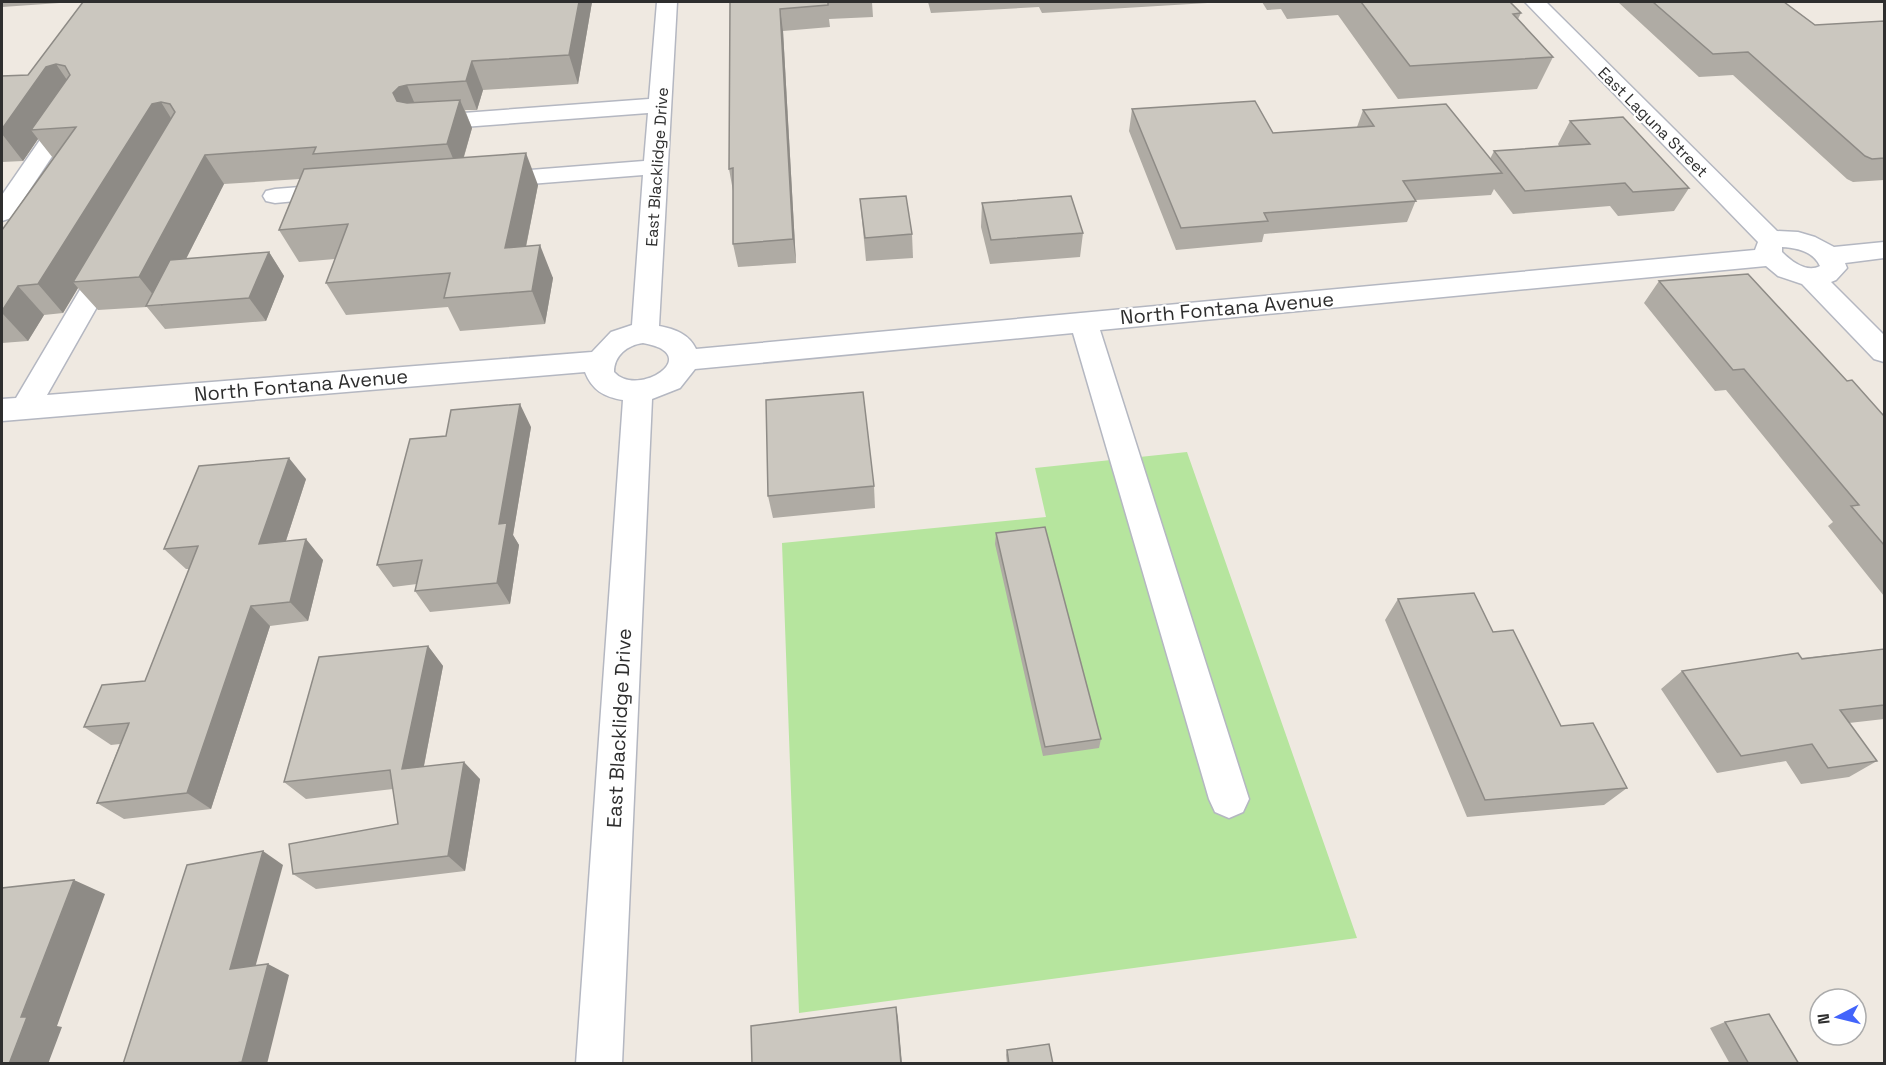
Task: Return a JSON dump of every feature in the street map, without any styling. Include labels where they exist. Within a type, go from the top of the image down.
[{"type":"street","name":"East Blacklidge Drive","points":[[645,333],[667,2]]},
{"type":"street","name":"East Laguna Street","points":[[1534,2],[1771,249],[1781,267],[1809,276]]},
{"type":"street","points":[[2,213],[77,102]]},
{"type":"street","points":[[420,123],[660,105]]},
{"type":"street","points":[[466,181],[657,167]]},
{"type":"street","points":[[274,196],[358,189]]},
{"type":"street","name":"North Fontana Avenue","points":[[684,360],[1084,322],[1771,249],[1782,239],[1802,241],[1829,256]]},
{"type":"street","points":[[13,409],[121,243]]},
{"type":"street","points":[[1809,276],[1824,276],[1830,273],[1834,268],[1829,256],[1884,250]]},
{"type":"street","points":[[1809,276],[1884,352]]},
{"type":"street","points":[[1084,322],[1229,799]]},
{"type":"street","points":[[645,333],[661,334],[673,338],[684,350],[684,360],[678,373],[664,385],[638,392],[621,391],[610,387],[599,372],[600,361],[605,351],[621,339],[645,333]]},
{"type":"street","name":"North Fontana Avenue","points":[[13,409],[600,361]]},
{"type":"street","name":"East Blacklidge Drive","points":[[600,1064],[638,392]]},
{"type":"green space","points":[[1187,452],[1357,938],[799,1013],[782,543],[1046,517],[1035,468]]},
{"type":"building","points":[[83,2],[579,2],[569,55],[472,61],[466,81],[407,85],[399,87],[393,93],[397,101],[407,103],[460,100],[447,144],[313,154],[316,147],[205,155],[139,277],[73,282],[175,112],[170,104],[161,102],[152,104],[38,284],[18,286],[2,311],[2,230],[76,127],[31,130],[70,75],[65,66],[56,64],[46,67],[2,129],[2,76],[28,75]]},
{"type":"building","points":[[730,2],[828,2],[828,5],[780,9],[793,239],[733,244],[733,168],[729,169]]},
{"type":"building","points":[[1361,2],[1510,2],[1521,13],[1513,14],[1553,57],[1410,66]]},
{"type":"building","points":[[1653,2],[1784,2],[1815,25],[1884,21],[1884,158],[1872,159],[1865,156],[1748,52],[1713,54]]},
{"type":"building","points":[[1255,101],[1273,133],[1374,126],[1363,110],[1446,104],[1502,173],[1403,181],[1416,201],[1264,213],[1268,221],[1181,228],[1132,109]]},
{"type":"building","points":[[1623,117],[1689,188],[1633,192],[1625,183],[1525,191],[1494,151],[1590,144],[1570,121]]},
{"type":"building","points":[[526,153],[505,248],[540,245],[532,291],[444,298],[450,273],[326,283],[348,224],[279,230],[304,169]]},
{"type":"building","points":[[906,196],[912,234],[865,238],[860,199]]},
{"type":"building","points":[[1071,196],[1083,233],[991,240],[982,203]]},
{"type":"building","points":[[269,252],[249,298],[146,306],[170,260]]},
{"type":"building","points":[[1748,274],[1847,381],[1852,380],[1884,416],[1884,545],[1851,506],[1859,505],[1744,369],[1733,370],[1659,281]]},
{"type":"building","points":[[863,392],[874,486],[768,496],[766,400]]},
{"type":"building","points":[[520,404],[499,524],[507,523],[497,583],[415,591],[422,560],[377,565],[410,439],[446,436],[451,410]]},
{"type":"building","points":[[289,458],[259,544],[306,539],[290,602],[251,606],[187,793],[97,803],[129,723],[84,727],[102,685],[145,681],[198,546],[164,549],[199,466]]},
{"type":"building","points":[[1045,527],[1101,739],[1045,747],[996,533]]},
{"type":"building","points":[[1474,593],[1493,632],[1513,630],[1561,726],[1593,723],[1627,788],[1485,800],[1398,599]]},
{"type":"building","points":[[428,646],[402,769],[464,762],[448,856],[293,874],[289,844],[398,824],[390,770],[284,782],[319,657]]},
{"type":"building","points":[[1884,649],[1884,705],[1840,710],[1877,761],[1828,768],[1812,744],[1741,756],[1682,671],[1798,653],[1802,659]]},
{"type":"building","points":[[263,851],[230,969],[268,964],[242,1062],[123,1064],[187,865]]},
{"type":"building","points":[[74,880],[21,1017],[27,1017],[9,1064],[2,1064],[2,888]]},
{"type":"building","points":[[896,1007],[901,1064],[752,1064],[751,1026]]},
{"type":"building","points":[[1769,1014],[1799,1064],[1749,1064],[1725,1022]]},
{"type":"building","points":[[1049,1044],[1053,1064],[1009,1064],[1007,1050]]}]
